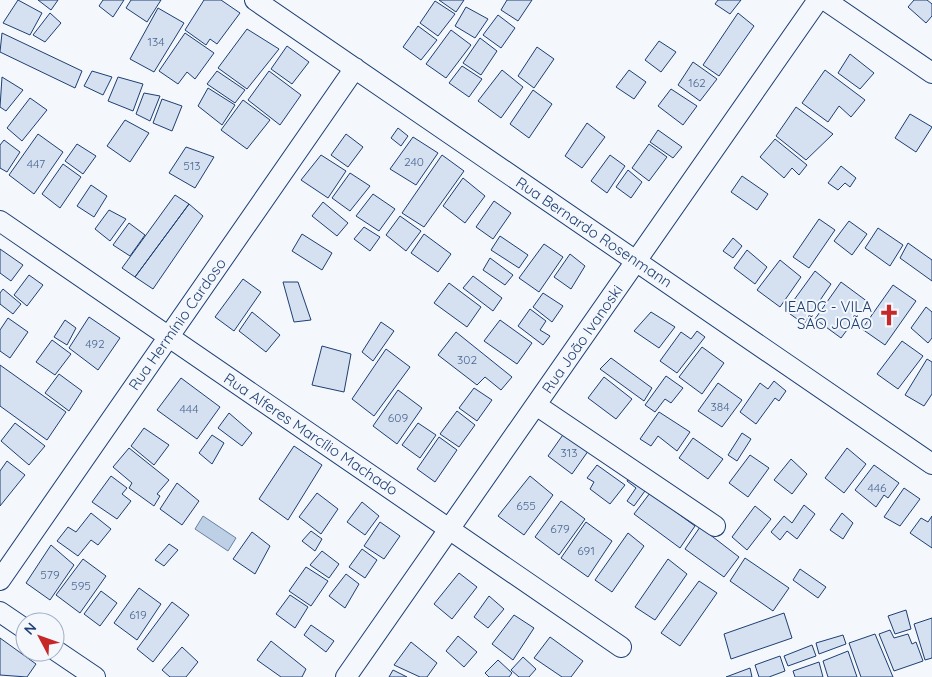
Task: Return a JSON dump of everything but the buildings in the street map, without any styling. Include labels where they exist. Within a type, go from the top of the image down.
[{"type":"street","name":"Rua Bernardo Rosenmann","points":[[255,0],[932,464]]},
{"type":"street","name":"Rua João Ivanoski","points":[[346,677],[818,0]]},
{"type":"street","points":[[825,0],[932,74]]},
{"type":"street","name":"Rua Hermínio Cardoso","points":[[0,580],[355,68]]},
{"type":"street","name":"Rua Alferes Marcílio Machado","points":[[0,221],[621,648]]},
{"type":"street","points":[[536,405],[715,526]]},
{"type":"street","points":[[0,612],[15,622]]},
{"type":"street","points":[[65,657],[95,677]]},
{"type":"water","points":[[203,516],[236,538],[228,551],[195,529]]},
{"type":"place","name":"IEADC - VILA SÃO JOÃO","points":[[889,315]]}]
